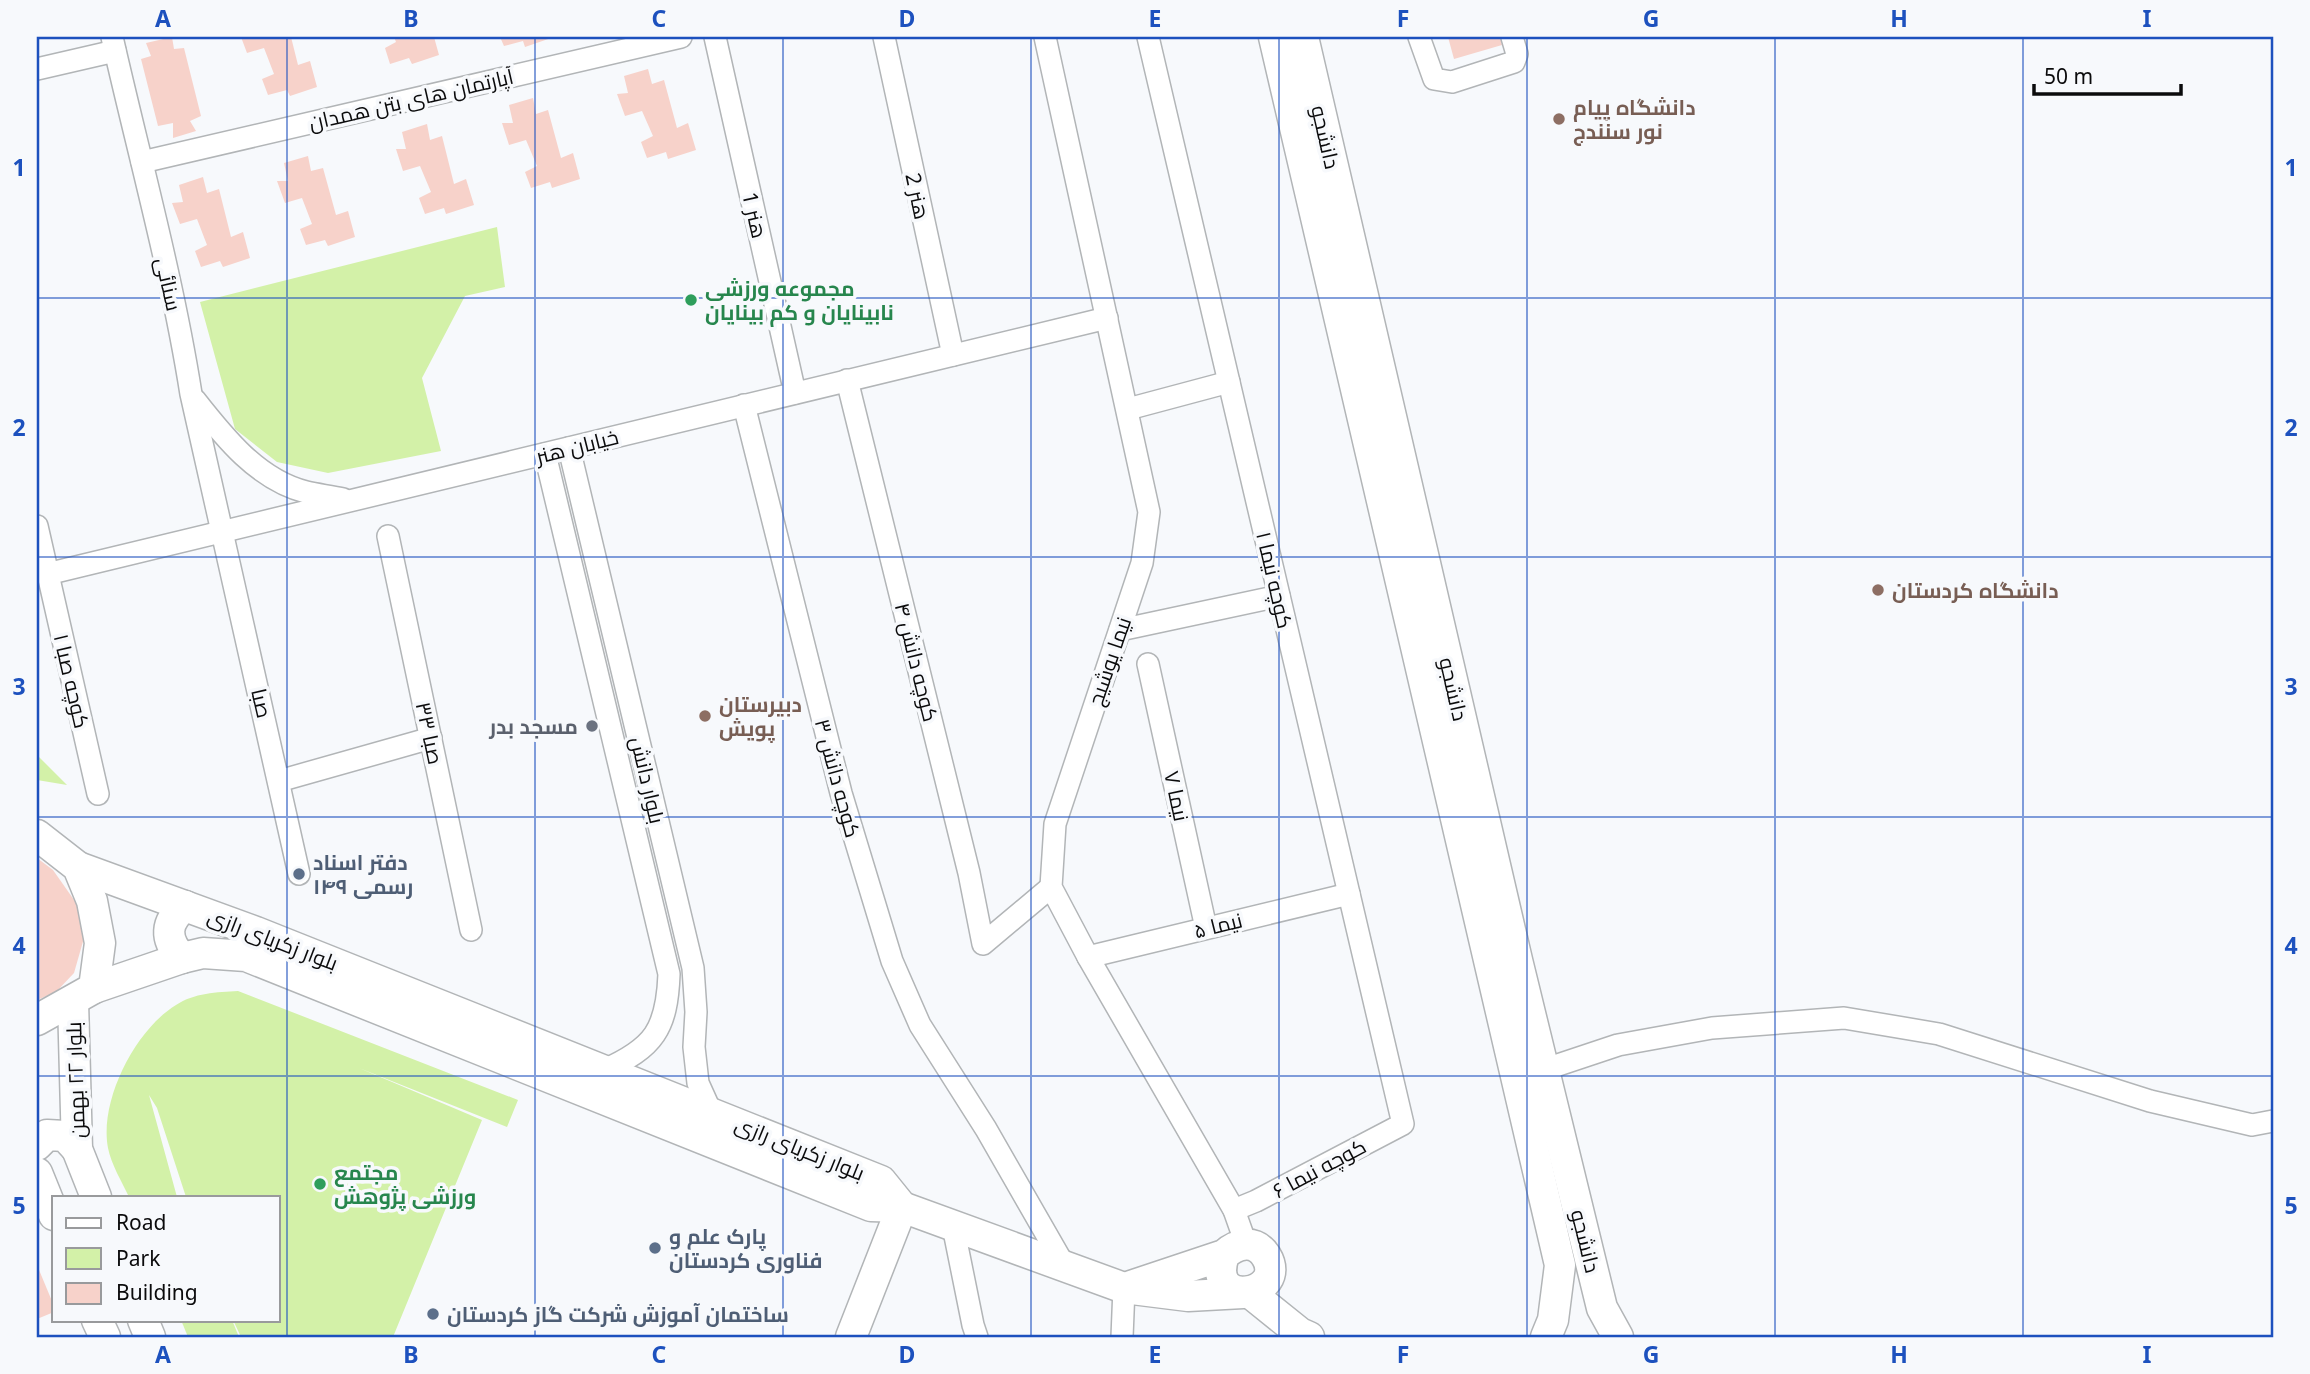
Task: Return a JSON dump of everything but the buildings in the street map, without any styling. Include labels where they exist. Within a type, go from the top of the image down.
[{"type":"street","name":"آپارتمان های بتن همدان","points":[[142,162],[681,37]]},
{"type":"street","name":"هنر 1","points":[[715,37],[795,393]]},
{"type":"street","name":"هنر 2","points":[[884,37],[953,355]]},
{"type":"street","name":"نیما یوشیج","points":[[1045,37],[1149,512],[1142,564],[1055,824],[1051,887]]},
{"type":"street","name":"کوچه نیما ۱","points":[[1148,37],[1403,1124]]},
{"type":"street","name":"دانشجو","points":[[1274,37],[1560,1265],[1552,1320],[1546,1337]]},
{"type":"street","name":"دانشجو","points":[[1303,37],[1544,1070],[1602,1308],[1618,1337]]},
{"type":"street","points":[[1419,37],[1434,79],[1452,82],[1514,62],[1517,54],[1512,37]]},
{"type":"street","name":"سنائی","points":[[114,44],[223,532]]},
{"type":"street","points":[[37,69],[114,44]]},
{"type":"street","name":"خیابان هنر","points":[[47,574],[1107,318]]},
{"type":"street","name":"کوچه دانش ۴","points":[[847,380],[969,873],[983,944],[1051,887]]},
{"type":"street","points":[[1128,409],[1229,382]]},
{"type":"street","points":[[191,394],[222,435],[259,470],[303,491],[352,500]]},
{"type":"street","name":"کوچه دانش ۳","points":[[744,405],[841,793],[892,961],[920,1025],[986,1129],[1064,1265]]},
{"type":"street","name":"بلوار دانش","points":[[569,448],[693,968],[696,1012],[694,1047],[698,1083],[712,1114]]},
{"type":"street","name":"بلوار دانش","points":[[545,454],[668,974],[667,1006],[655,1035],[633,1057],[604,1070]]},
{"type":"street","name":"کوچه صبا ۱","points":[[37,526],[98,794]]},
{"type":"street","name":"صبا","points":[[223,532],[299,874]]},
{"type":"street","name":"۳۳ صبا","points":[[388,536],[471,930]]},
{"type":"street","points":[[1120,630],[1279,596]]},
{"type":"street","name":"نیما ۷","points":[[1148,664],[1206,928]]},
{"type":"street","points":[[279,781],[431,738]]},
{"type":"street","points":[[37,835],[78,867]]},
{"type":"street","name":"بلوار زکریای رازی","points":[[78,867],[269,937],[881,1181],[902,1208]]},
{"type":"street","name":"بلوار ۲۲ بهمن","points":[[78,867],[92,901],[100,943],[83,995],[77,1149],[96,1196]]},
{"type":"street","points":[[1051,887],[1088,957],[1234,1210],[1235,1249],[1220,1267],[1223,1279],[1231,1289],[1246,1293],[1303,1336]]},
{"type":"street","name":"نیما ۵","points":[[1088,957],[1349,894]]},
{"type":"street","points":[[182,958],[173,949],[169,937],[175,914],[185,906]]},
{"type":"street","name":"بلوار زکریای رازی","points":[[37,1020],[83,995],[182,958],[203,953],[246,956],[871,1206],[902,1208]]},
{"type":"street","points":[[668,974],[693,968]]},
{"type":"street","points":[[1544,1070],[1618,1045],[1712,1028],[1844,1018],[1939,1034],[2150,1101],[2252,1125],[2273,1121]]},
{"type":"street","name":"کوچه نیما ۶","points":[[1234,1210],[1403,1124]]},
{"type":"street","points":[[37,1145],[47,1135],[65,1136],[77,1149]]},
{"type":"street","points":[[37,1173],[52,1210]]},
{"type":"street","points":[[851,1337],[902,1208],[1124,1288],[1188,1296],[1246,1293],[1256,1291],[1265,1282],[1269,1270]]},
{"type":"street","points":[[953,1226],[977,1337]]},
{"type":"street","points":[[1124,1288],[1235,1249],[1258,1248],[1267,1257],[1269,1270],[1303,1336]]},
{"type":"street","points":[[1122,1337],[1124,1288]]},
{"type":"green space","points":[[497,227],[505,287],[465,296],[422,378],[441,451],[328,473],[277,462],[235,429],[200,302]]},
{"type":"green space","points":[[37,755],[67,785],[37,780]]},
{"type":"green space","name":"مجتمع ورزشی پژوهش","points":[[238,991],[518,1100],[507,1127],[359,1068],[482,1120],[393,1337],[241,1337],[234,1322],[280,1322],[280,1196],[186,1196],[157,1108],[149,1095],[177,1196],[128,1196],[114,1167],[108,1148],[107,1129],[109,1109],[123,1068],[147,1031],[161,1016],[183,1001],[206,994]]},
{"type":"green space","points":[[182,1322],[233,1322],[239,1337],[188,1337]]},
{"type":"place","name":"دانشگاه پیام نور سنندج","points":[[1559,119]]},
{"type":"place","name":"مجموعه ورزشی نابینایان و کم بینایان","points":[[691,300]]},
{"type":"place","name":"دانشگاه کردستان","points":[[1878,590]]},
{"type":"place","name":"دبیرستان پویش","points":[[705,716]]},
{"type":"place","name":"مسجد بدر","points":[[592,726]]},
{"type":"place","name":"دفتر اسناد رسمی ۱۴۹","points":[[299,874]]},
{"type":"place","name":"مجتمع ورزشی پژوهش","points":[[320,1184]]},
{"type":"place","name":"پارک علم و فناوری کردستان","points":[[655,1248]]},
{"type":"place","name":"ساختمان آموزش شرکت گاز کردستان","points":[[433,1314]]}]
